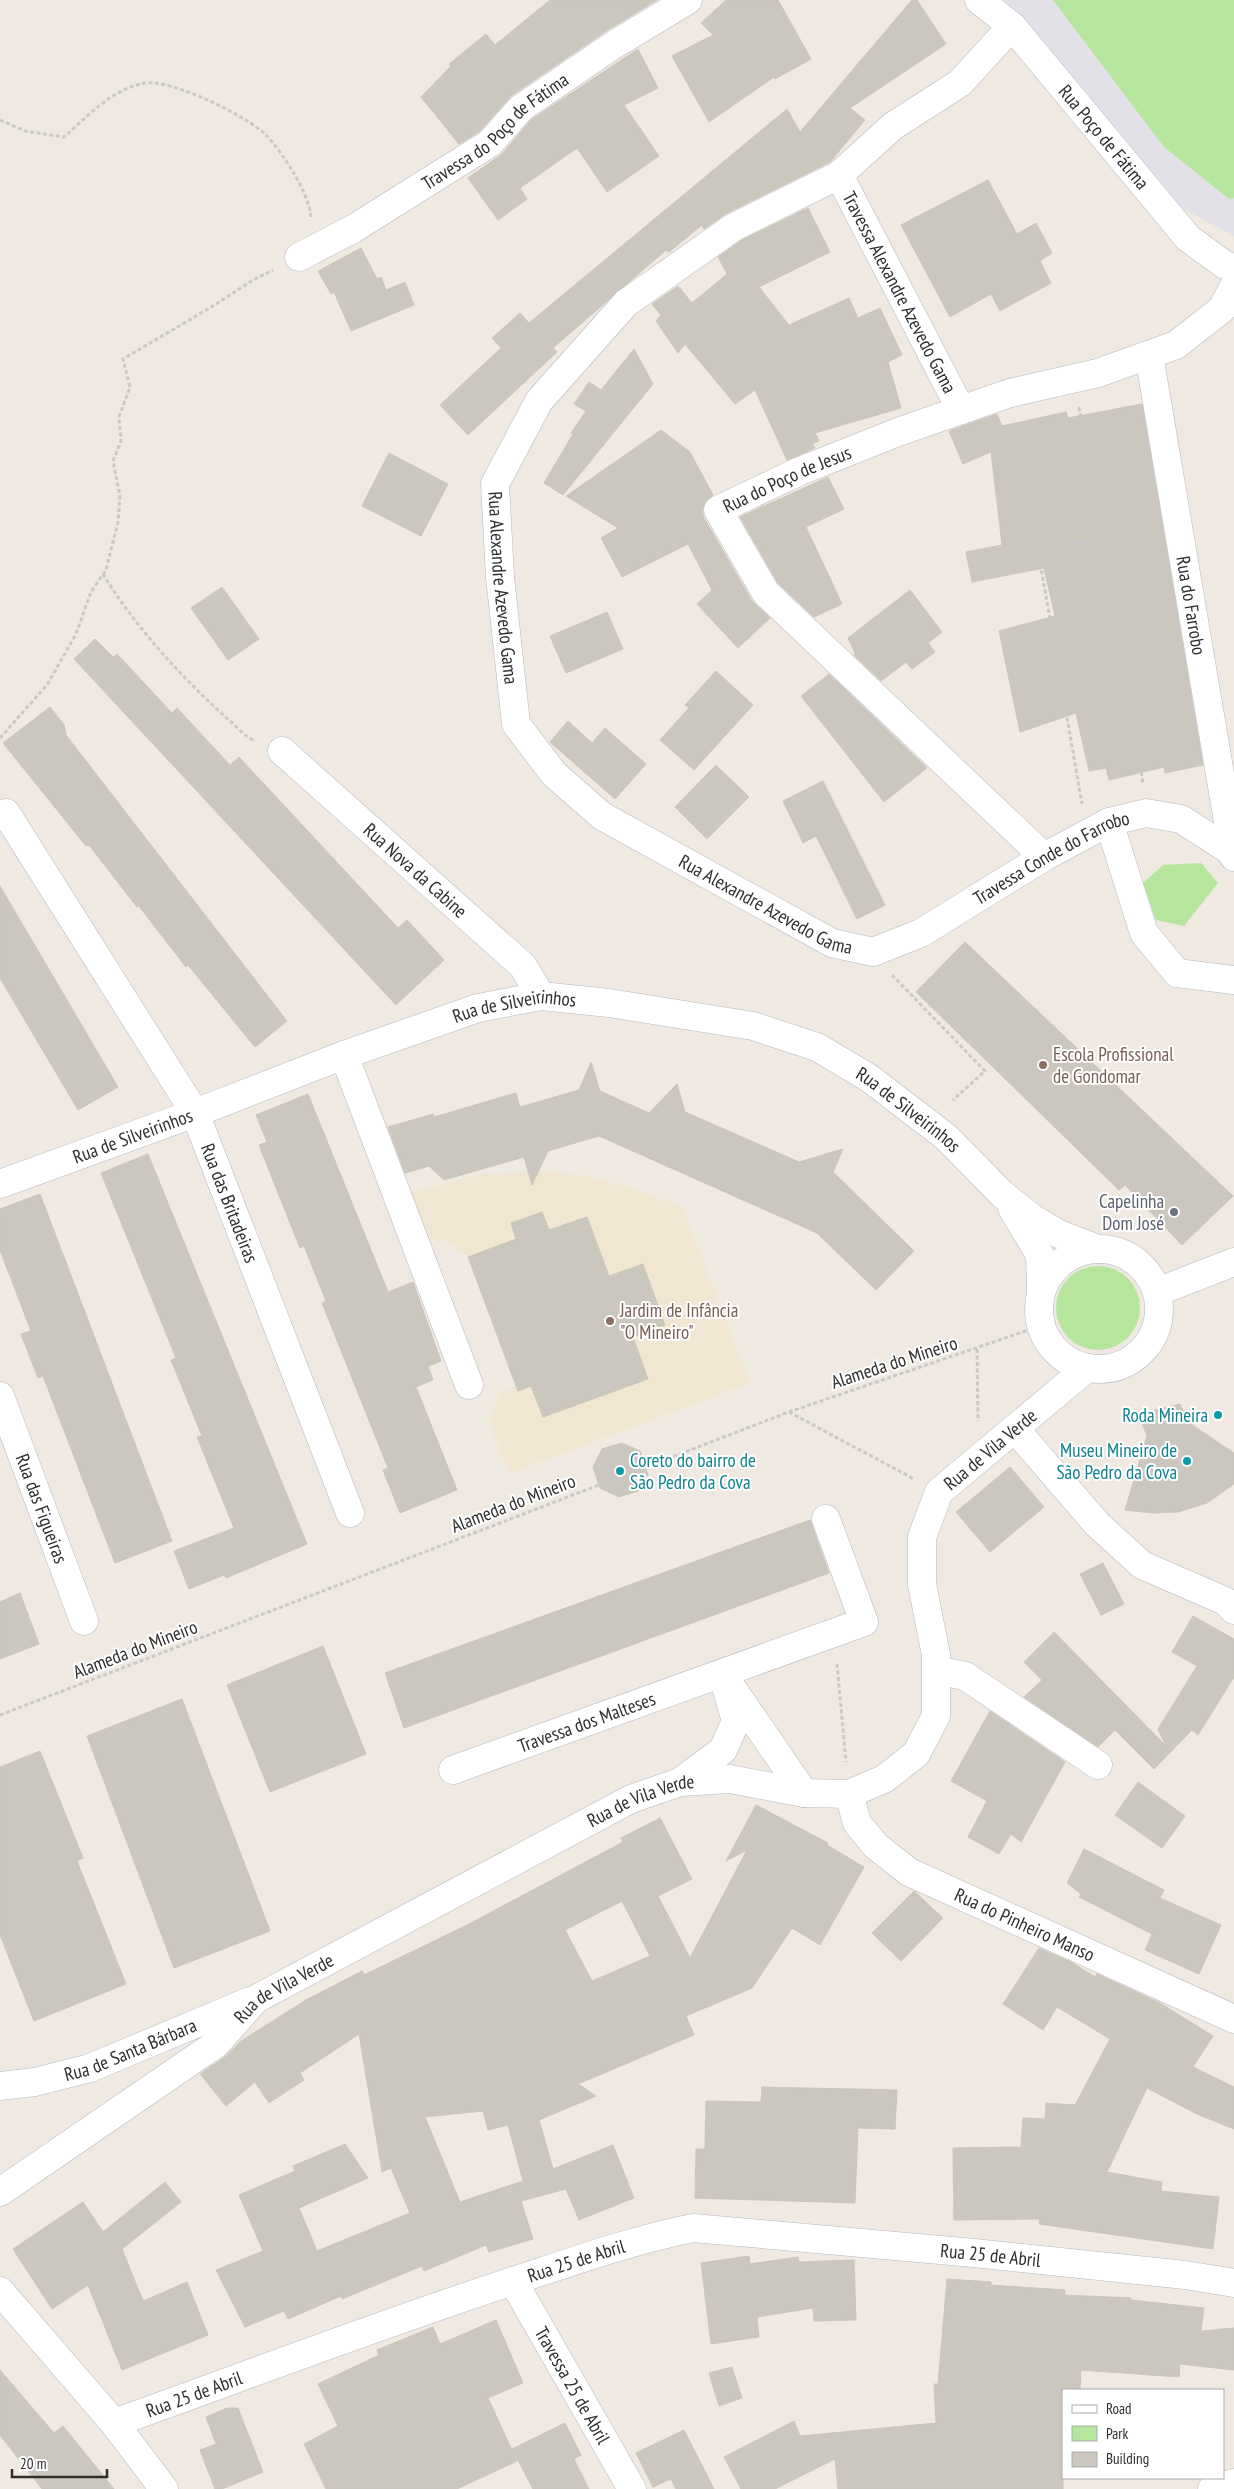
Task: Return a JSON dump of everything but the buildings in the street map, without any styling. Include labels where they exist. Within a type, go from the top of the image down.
[{"type":"street","name":"Travessa do Poço de Fátima","points":[[299,257],[354,229],[490,143],[521,108],[615,44],[688,0]]},
{"type":"street","name":"Rua Poço de Fátima","points":[[979,0],[1012,26],[1059,80],[1188,238],[1225,265],[1234,268]]},
{"type":"street","name":"Rua Alexandre Azevedo Gama","points":[[880,962],[832,943],[602,816],[554,774],[516,724],[500,578],[494,484],[539,401],[626,303],[734,227],[839,175],[893,126],[960,83],[1012,26]]},
{"type":"street","name":"Travessa Alexandre Azevedo Gama","points":[[839,175],[961,410]]},
{"type":"street","name":"Rua do Poço de Jesus","points":[[1044,856],[766,593],[718,510],[800,471],[961,410],[1010,393],[1098,373],[1176,345],[1222,309],[1234,286]]},
{"type":"street","name":"Rua do Farrobo","points":[[1149,355],[1234,856]]},
{"type":"street","name":"Rua Nova da Cabine","points":[[282,751],[523,966],[541,996]]},
{"type":"street","name":"Rua das Britadeiras","points":[[6,812],[195,1113],[350,1514]]},
{"type":"street","name":"Travessa Conde do Farrobo","points":[[880,962],[1044,856],[1109,822],[1146,813],[1181,820],[1234,853]]},
{"type":"street","points":[[1109,822],[1144,933],[1177,973],[1234,980]]},
{"type":"street","name":"Rua de Silveirinhos","points":[[0,1184],[195,1113],[344,1055],[478,1008],[541,996],[618,1005],[754,1026],[817,1047],[869,1078],[946,1137],[1002,1194],[1032,1218],[1059,1234],[1098,1248]]},
{"type":"street","points":[[344,1055],[469,1385]]},
{"type":"street","name":"Rua de Silveirinhos","points":[[1002,1194],[1019,1218],[1040,1255],[1041,1289]]},
{"type":"street","points":[[1098,1248],[1117,1251],[1135,1260],[1150,1276],[1157,1292],[1159,1306],[1157,1325],[1152,1337],[1139,1354],[1118,1366],[1096,1370],[1071,1363],[1053,1349],[1040,1326],[1039,1299],[1041,1289],[1053,1269],[1070,1256],[1098,1248]]},
{"type":"street","points":[[1157,1292],[1234,1262]]},
{"type":"street","name":"Rua de Vila Verde","points":[[0,2192],[216,2044],[256,1999],[631,1800],[680,1782],[730,1779],[804,1793],[850,1794],[884,1779],[916,1754],[936,1716],[936,1655],[922,1584],[922,1536],[939,1492],[1087,1368]]},
{"type":"street","name":"Rua das Figueiras","points":[[0,1396],[84,1621]]},
{"type":"street","points":[[1014,1429],[1097,1524],[1142,1565],[1231,1601]]},
{"type":"street","name":"Travessa dos Malteses","points":[[453,1770],[723,1675],[864,1622],[826,1519]]},
{"type":"street","points":[[936,1670],[965,1676],[1098,1765]]},
{"type":"street","points":[[680,1782],[723,1750],[736,1721],[723,1675]]},
{"type":"street","points":[[723,1675],[804,1793]]},
{"type":"street","name":"Rua do Pinheiro Manso","points":[[850,1794],[857,1823],[876,1846],[909,1872],[1234,2019]]},
{"type":"street","name":"Rua de Santa Bárbara","points":[[0,2086],[35,2082],[90,2068],[256,1999]]},
{"type":"street","name":"Rua 25 de Abril","points":[[114,2423],[513,2281],[644,2239],[693,2228],[993,2255],[1185,2275],[1234,2283]]},
{"type":"street","name":"Travessa 25 de Abril","points":[[513,2281],[632,2489]]},
{"type":"street","points":[[0,2291],[114,2423],[164,2489]]},
{"type":"street","points":[[1212,2489],[1234,2483]]},
{"type":"path","points":[[0,120],[25,132],[64,137],[115,94],[146,83],[175,87],[220,106],[264,134],[282,154],[310,205],[311,229],[299,257],[253,280],[124,359],[130,387],[119,417],[121,441],[113,461],[120,496],[118,522],[106,570],[91,592],[76,634],[47,685],[0,738]]},
{"type":"path","points":[[1073,378],[1126,658],[1146,813]]},
{"type":"path","points":[[1010,393],[1084,817],[1109,822]]},
{"type":"path","points":[[1039,550],[1150,531]]},
{"type":"path","points":[[103,574],[115,594],[153,640],[209,702],[250,739],[282,751]]},
{"type":"path","points":[[1060,669],[1171,651]]},
{"type":"path","points":[[880,962],[985,1071],[953,1100]]},
{"type":"path","name":"Alameda do Mineiro","points":[[0,1715],[789,1412],[1040,1326]]},
{"type":"path","points":[[977,1349],[978,1458]]},
{"type":"path","points":[[789,1412],[939,1492]]},
{"type":"path","points":[[1179,1461],[1187,1483]]},
{"type":"path","points":[[834,1633],[850,1794]]},
{"type":"shaded area","points":[[1003,0],[1234,0],[1234,236],[1182,208],[1020,13]]},
{"type":"shaded area","name":"Jardim de Infância \"O Mineiro\"","points":[[547,1171],[581,1175],[617,1184],[682,1206],[750,1383],[509,1474],[489,1421],[498,1394],[518,1386],[471,1258],[447,1242],[420,1236],[406,1194],[475,1175]]},
{"type":"green space","points":[[1053,0],[1234,0],[1234,198],[1229,199],[1164,147]]},
{"type":"green space","points":[[1201,863],[1218,883],[1184,926],[1156,920],[1143,883],[1163,865]]},
{"type":"green space","points":[[1098,1266],[1114,1269],[1128,1278],[1137,1292],[1140,1308],[1137,1324],[1128,1338],[1114,1347],[1098,1350],[1082,1347],[1068,1338],[1059,1324],[1056,1308],[1059,1292],[1068,1278],[1082,1269]]},
{"type":"place","name":"Escola Profissional de Gondomar","points":[[1043,1065]]},
{"type":"place","name":"Capelinha Dom José","points":[[1174,1212]]},
{"type":"place","name":"Jardim de Infância \"O Mineiro\"","points":[[610,1321]]},
{"type":"place","name":"Roda Mineira","points":[[1218,1415]]},
{"type":"place","name":"Museu Mineiro de São Pedro da Cova","points":[[1187,1461]]},
{"type":"place","name":"Coreto do bairro de São Pedro da Cova","points":[[620,1471]]}]
